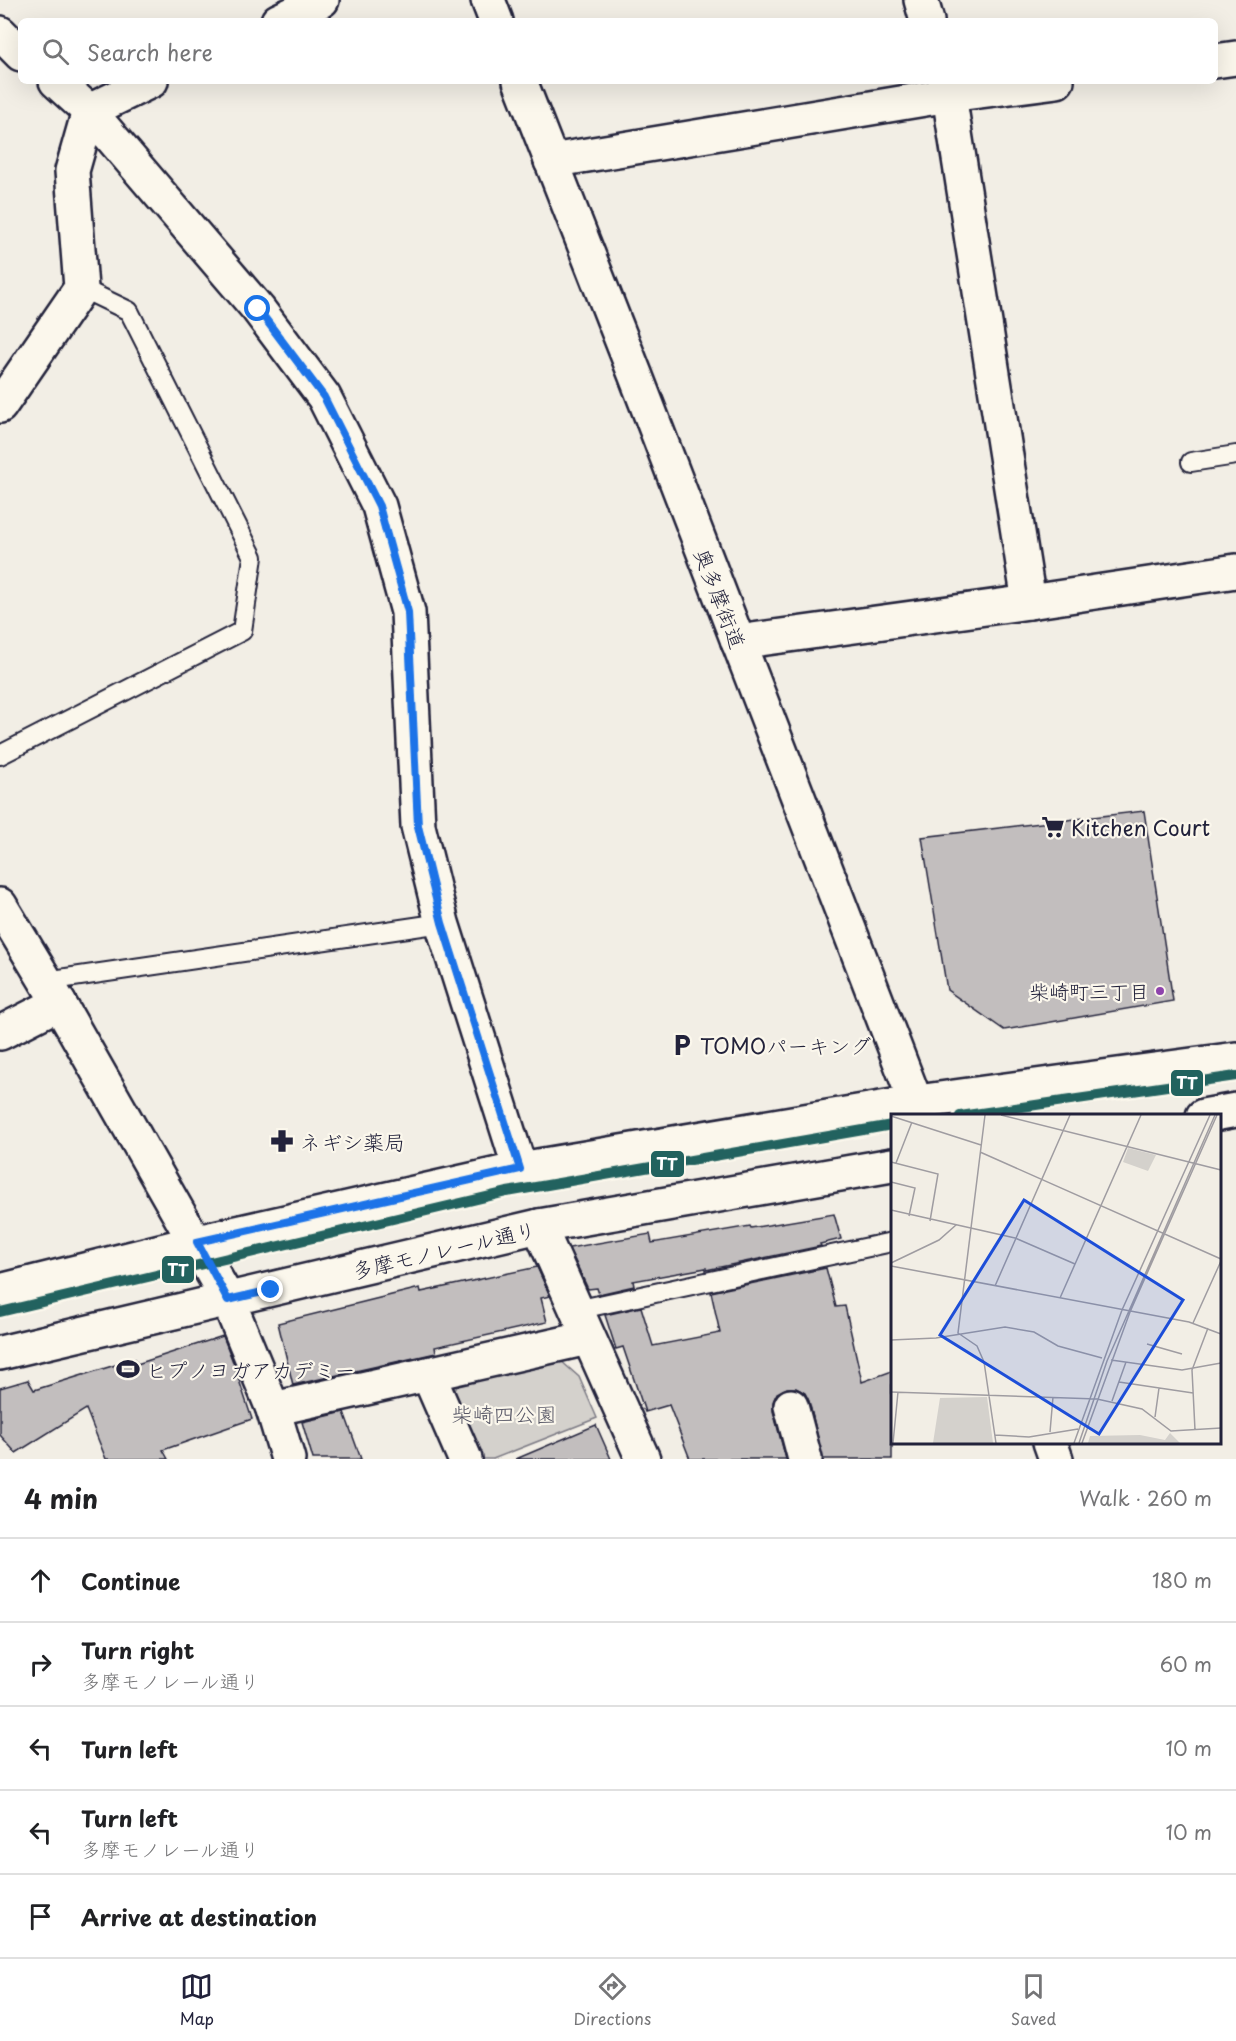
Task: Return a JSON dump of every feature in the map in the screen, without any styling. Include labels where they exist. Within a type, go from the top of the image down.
[{"type":"street","points":[[284,18],[322,0]]},
{"type":"street","points":[[488,0],[495,18]]},
{"type":"street","points":[[921,0],[926,18]]},
{"type":"street","points":[[1218,61],[1236,58]]},
{"type":"street","points":[[59,84],[89,111],[258,309],[324,397],[379,506],[408,612],[418,826],[442,923],[520,1169]]},
{"type":"street","points":[[0,406],[81,288],[72,171],[89,111],[145,84]]},
{"type":"street","name":"奥多摩街道","points":[[521,84],[919,1109]]},
{"type":"street","points":[[551,161],[947,88],[1010,84]]},
{"type":"street","points":[[947,88],[1029,602]]},
{"type":"street","points":[[738,642],[1236,571]]},
{"type":"street","points":[[0,905],[53,992],[228,1300],[273,1409],[288,1459]]},
{"type":"street","points":[[0,1033],[53,992]]},
{"type":"street","points":[[0,1291],[197,1242],[520,1169],[1236,1059]]},
{"type":"street","points":[[1214,1114],[1236,1110]]},
{"type":"street","name":"多摩モノレール通り","points":[[0,1353],[540,1226],[891,1165]]},
{"type":"street","points":[[540,1226],[643,1459]]},
{"type":"street","points":[[273,1409],[428,1374],[582,1324]]},
{"type":"street","points":[[428,1374],[465,1459]]},
{"type":"street","points":[[791,1406],[805,1459]]},
{"type":"street","points":[[1050,1444],[1056,1459]]},
{"type":"lane","points":[[0,755],[242,632],[253,557],[129,311],[81,288]]},
{"type":"lane","points":[[1191,462],[1236,455]]},
{"type":"lane","points":[[53,992],[442,923]]},
{"type":"lane","points":[[582,1324],[891,1242]]},
{"type":"green space","name":"柴崎四公園","points":[[560,1360],[579,1377],[597,1418],[493,1459],[481,1459],[453,1394],[459,1383]]},
{"type":"building","points":[[1144,811],[1173,1001],[1004,1030],[947,990],[922,837]]},
{"type":"building","points":[[834,1214],[841,1239],[820,1244],[821,1246],[706,1270],[706,1268],[633,1281],[634,1286],[599,1294],[597,1288],[588,1289],[569,1248],[650,1234],[652,1243]]},
{"type":"building","points":[[537,1267],[550,1296],[541,1298],[547,1322],[435,1347],[436,1353],[293,1385],[278,1323],[420,1288],[421,1292]]},
{"type":"building","points":[[826,1268],[836,1307],[845,1306],[862,1382],[891,1371],[892,1459],[823,1459],[805,1393],[796,1388],[787,1388],[777,1393],[773,1402],[773,1411],[786,1459],[690,1459],[669,1405],[645,1412],[623,1347],[616,1349],[605,1315],[641,1307],[653,1346],[720,1333],[711,1292]]},
{"type":"building","points":[[223,1336],[252,1419],[163,1450],[168,1459],[106,1459],[86,1409],[16,1453],[0,1435],[0,1388],[28,1380],[34,1390],[135,1359],[137,1364]]},
{"type":"building","points":[[344,1412],[361,1459],[313,1459],[302,1422]]},
{"type":"building","points":[[596,1425],[611,1459],[516,1459]]},
{"type":"transit line","name":"TT","points":[[974,1114],[1236,1076]]},
{"type":"transit line","name":"TT","points":[[0,1312],[507,1192],[891,1125]]},
{"type":"place","name":"Kitchen Court","points":[[1053,827]]},
{"type":"place","name":"柴崎町三丁目","points":[[1160,991]]},
{"type":"place","name":"TOMOパーキング","points":[[682,1045]]},
{"type":"place","name":"ネギシ薬局","points":[[282,1141]]},
{"type":"place","name":"ヒプノヨガアカデミー","points":[[128,1369]]},
{"type":"route","points":[[258,309],[324,397],[379,506],[408,612],[418,826],[442,923],[520,1169],[197,1242],[228,1300],[271,1290]]}]
